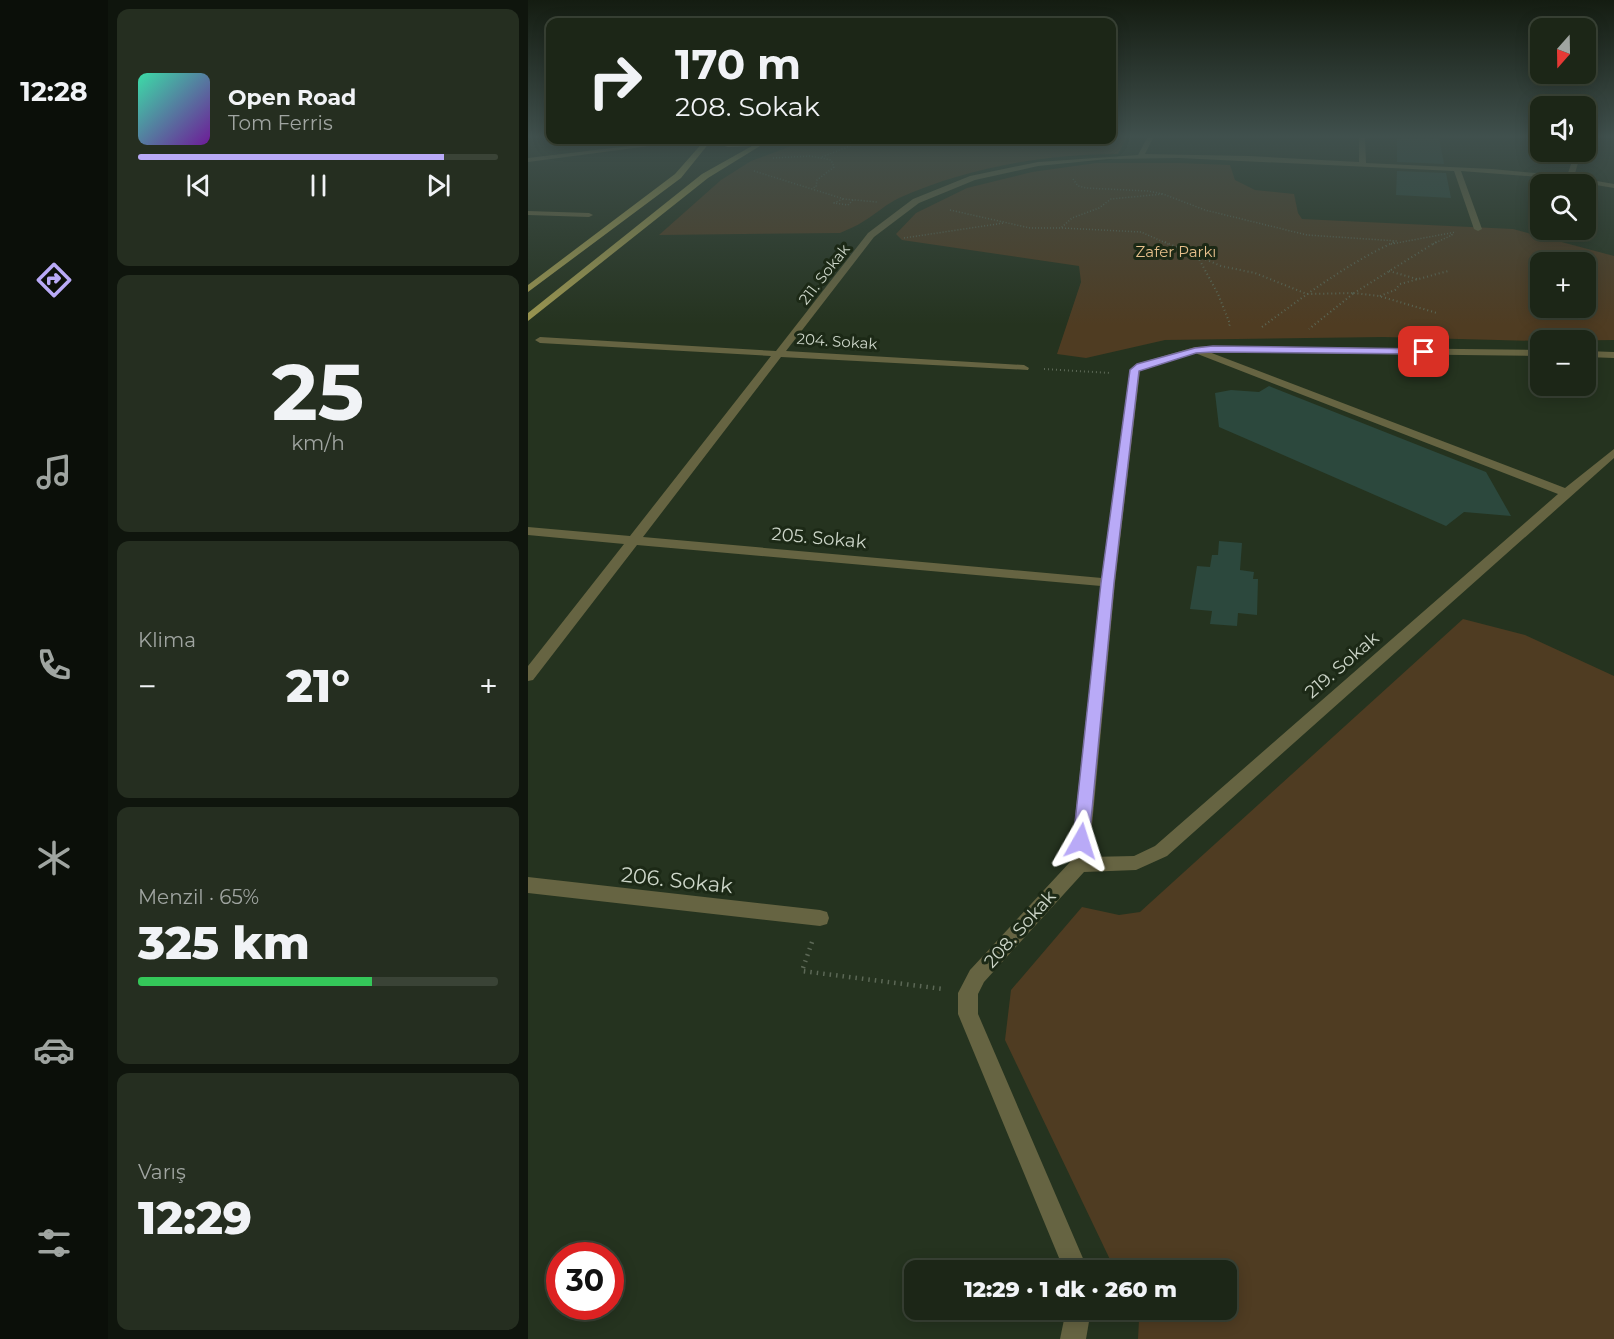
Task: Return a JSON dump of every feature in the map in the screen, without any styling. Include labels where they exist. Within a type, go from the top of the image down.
[{"type":"main road","points":[[528,289],[645,200]]},
{"type":"main road","points":[[528,318],[674,200]]},
{"type":"street","name":"211. Sokak","points":[[528,676],[868,239],[884,222],[907,205],[918,200]]},
{"type":"street","points":[[1468,200],[1478,229]]},
{"type":"street","points":[[528,213],[589,215]]},
{"type":"street","name":"204. Sokak","points":[[540,340],[1024,368]]},
{"type":"street","points":[[1079,865],[1108,583],[1133,375],[1140,366],[1195,350],[1233,347],[1530,353]]},
{"type":"street","points":[[1195,350],[1566,493]]},
{"type":"street","points":[[1596,354],[1614,355]]},
{"type":"street","name":"219. Sokak","points":[[1079,865],[1136,863],[1161,851],[1614,452]]},
{"type":"street","name":"205. Sokak","points":[[528,531],[1108,583]]},
{"type":"street","name":"208. Sokak","points":[[968,993],[977,976],[1079,865]]},
{"type":"street","name":"206. Sokak","points":[[528,885],[820,918]]},
{"type":"street","points":[[968,993],[968,1014],[1072,1260]]},
{"type":"street","points":[[1073,1339],[1077,1320]]},
{"type":"path","points":[[840,200],[834,203],[844,205],[853,200]]},
{"type":"path","points":[[858,200],[978,215],[1030,228],[1141,231],[1221,266],[1255,273],[1307,294],[1354,293],[1379,296],[1437,313]]},
{"type":"path","points":[[1061,228],[1072,218],[1099,208],[1109,200]]},
{"type":"path","points":[[1180,200],[1205,210],[1297,233],[1397,241],[1478,229]]},
{"type":"path","points":[[868,239],[885,241],[1007,222]]},
{"type":"path","points":[[1306,350],[1307,331],[1354,293],[1432,244],[1452,235],[1450,233]]},
{"type":"path","points":[[1200,256],[1198,259],[1218,294],[1230,324],[1225,336],[1233,347],[1290,309],[1307,294],[1369,254],[1397,241]]},
{"type":"path","points":[[1389,271],[1418,279]]},
{"type":"path","points":[[1379,296],[1395,290],[1400,284],[1448,271]]},
{"type":"path","points":[[1024,368],[1133,375]]},
{"type":"path","points":[[820,918],[802,971],[968,993]]},
{"type":"green space","points":[[698,200],[895,200],[861,223],[840,233],[659,235]]},
{"type":"green space","name":"Zafer Parkı","points":[[942,200],[1295,200],[1302,219],[1513,229],[1530,234],[1530,240],[1554,240],[1614,256],[1614,340],[1596,340],[1596,330],[1530,330],[1530,341],[1383,337],[1165,340],[1086,358],[1057,354],[1081,282],[1079,266],[902,240],[896,234],[916,213]]},
{"type":"green space","points":[[1463,619],[1525,635],[1614,676],[1614,1339],[1138,1339],[1139,1320],[1237,1320],[1237,1260],[1110,1260],[1005,1040],[1011,990],[1082,907],[1119,915],[1140,912]]},
{"type":"building","points":[[1269,386],[1486,472],[1511,516],[1464,512],[1446,526],[1219,427],[1215,393],[1231,390],[1259,392]]},
{"type":"building","points":[[1219,541],[1242,543],[1240,570],[1254,572],[1253,579],[1258,579],[1257,615],[1238,613],[1237,626],[1210,624],[1212,611],[1190,609],[1197,566],[1210,567],[1212,555],[1218,555]]},
{"type":"route","points":[[1081,841],[1108,583],[1135,370],[1140,366],[1195,350],[1424,352]]}]
